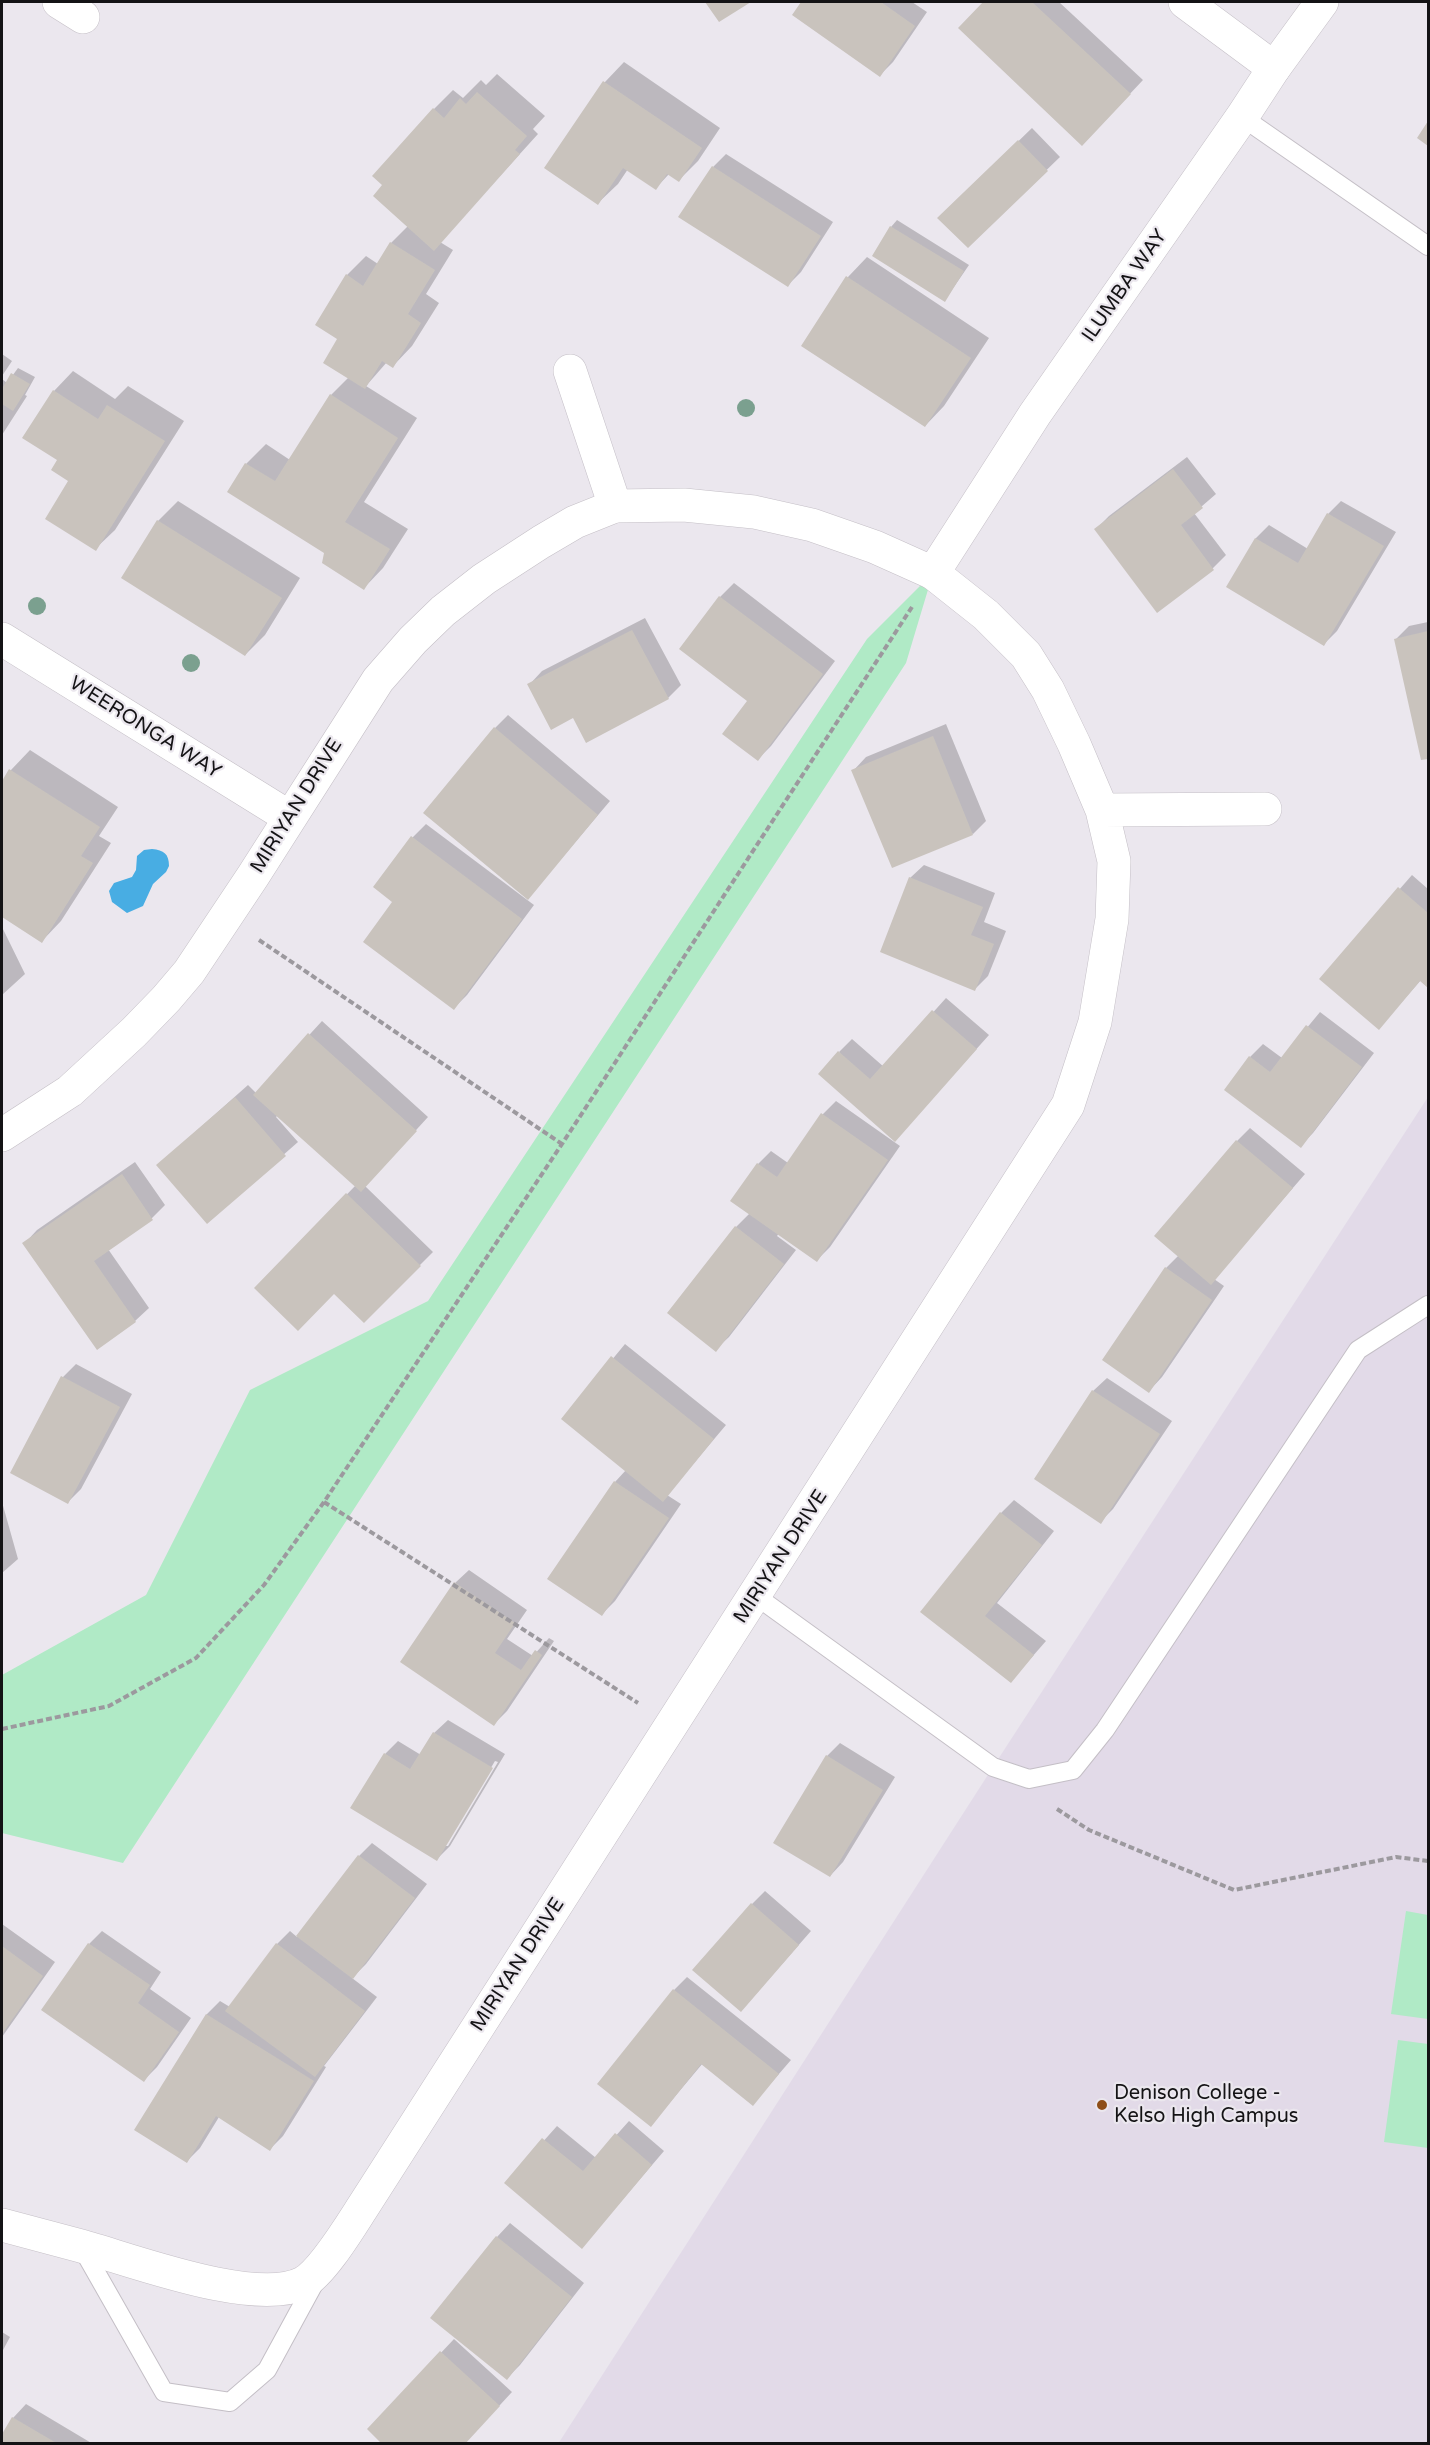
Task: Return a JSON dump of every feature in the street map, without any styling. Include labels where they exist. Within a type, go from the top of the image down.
[{"type":"street","points":[[1185,2],[1274,68]]},
{"type":"street","name":"ILUMBA WAY","points":[[933,573],[1035,414],[1322,2]]},
{"type":"street","points":[[570,371],[615,506]]},
{"type":"street","name":"MIRIYAN DRIVE","points":[[2,1135],[70,1091],[134,1032],[189,972],[378,680],[413,640],[443,611],[484,579],[575,522],[615,506],[684,506],[754,512],[812,525],[875,547],[933,573],[986,615],[1026,655],[1048,690],[1102,810],[1114,861],[1112,919],[1095,1023],[1068,1105],[756,1596],[371,2195],[326,2260],[305,2282],[289,2289],[255,2289],[206,2283],[2,2225]]},
{"type":"street","name":"WEERONGA WAY","points":[[2,639],[289,817]]},
{"type":"street","points":[[1102,810],[1265,809]]},
{"type":"lane","points":[[1242,117],[1428,246]]},
{"type":"lane","points":[[756,1596],[993,1767],[1029,1779],[1073,1770],[1105,1730],[1358,1350],[1428,1305]]},
{"type":"lane","name":"MIRIYAN DRIVE","points":[[81,2246],[164,2392],[230,2402],[267,2370],[326,2260]]},
{"type":"path","points":[[2,1729],[109,1706],[196,1658],[264,1586],[324,1502],[562,1144],[933,573]]},
{"type":"path","points":[[225,917],[562,1144]]},
{"type":"path","points":[[324,1502],[672,1724]]},
{"type":"path","points":[[1051,1805],[1089,1830],[1234,1890],[1396,1857],[1428,1861]]},
{"type":"shaded area","name":"Denison College - Kelso High Campus","points":[[1428,1097],[1428,2443],[558,2444],[993,1767]]},
{"type":"green space","points":[[933,573],[906,663],[123,1863],[2,1833],[2,1675],[146,1595],[250,1390],[428,1301],[867,639]]},
{"type":"green space","points":[[1406,1911],[1428,1915],[1428,2019],[1391,2014]]},
{"type":"green space","points":[[1398,2040],[1428,2044],[1428,2148],[1384,2142]]},
{"type":"water","points":[[152,849],[165,853],[169,866],[153,884],[143,906],[127,913],[112,902],[109,891],[114,883],[132,877],[136,870],[137,856],[144,850]]},
{"type":"building","points":[[705,2],[751,2],[719,22]]},
{"type":"building","points":[[801,2],[881,2],[915,26],[880,77],[792,15]]},
{"type":"building","points":[[983,2],[1032,2],[1131,94],[1082,146],[958,28]]},
{"type":"building","points":[[603,81],[702,148],[679,182],[667,174],[656,190],[623,168],[598,205],[544,168]]},
{"type":"building","points":[[477,92],[527,136],[515,150],[520,154],[434,251],[373,196],[382,185],[372,176],[433,108],[444,118],[460,98],[466,104]]},
{"type":"building","points":[[1428,121],[1428,146],[1417,138]]},
{"type":"building","points":[[1018,140],[1048,171],[968,248],[937,218]]},
{"type":"building","points":[[712,166],[821,236],[788,287],[678,217]]},
{"type":"building","points":[[890,226],[964,271],[945,302],[872,256]]},
{"type":"building","points":[[390,242],[435,270],[408,314],[421,323],[393,368],[382,361],[365,389],[323,363],[337,339],[315,325],[346,274],[363,286]]},
{"type":"building","points":[[846,276],[971,358],[925,427],[801,346]]},
{"type":"building","points":[[11,373],[30,384],[13,411],[2,404],[2,389]]},
{"type":"building","points":[[53,390],[98,419],[107,405],[165,441],[96,551],[45,519],[68,481],[51,470],[57,460],[22,438]]},
{"type":"building","points":[[330,394],[398,438],[345,522],[390,549],[364,590],[322,563],[324,553],[227,492],[245,463],[275,481]]},
{"type":"building","points":[[1173,469],[1203,508],[1181,525],[1214,570],[1157,613],[1094,529]]},
{"type":"building","points":[[1327,513],[1384,546],[1324,646],[1226,587],[1255,538],[1298,563]]},
{"type":"building","points":[[157,520],[282,598],[245,656],[121,578]]},
{"type":"building","points":[[719,596],[823,674],[758,761],[722,734],[747,701],[679,649]]},
{"type":"building","points":[[632,630],[669,699],[586,743],[573,718],[551,730],[527,684]]},
{"type":"building","points":[[1428,631],[1428,759],[1421,760],[1394,639]]},
{"type":"building","points":[[494,727],[598,815],[528,900],[423,813]]},
{"type":"building","points":[[933,736],[973,835],[892,868],[851,770]]},
{"type":"building","points":[[9,769],[100,827],[81,856],[93,863],[42,943],[2,917],[2,781]]},
{"type":"building","points":[[411,836],[522,919],[454,1010],[363,942],[392,902],[373,887]]},
{"type":"building","points":[[909,877],[983,907],[971,935],[994,944],[975,991],[880,952]]},
{"type":"building","points":[[1398,887],[1428,913],[1428,988],[1420,981],[1379,1030],[1319,979]]},
{"type":"building","points":[[932,1010],[977,1049],[895,1142],[818,1074],[838,1051],[870,1079]]},
{"type":"building","points":[[1306,1025],[1362,1067],[1301,1148],[1224,1090],[1249,1056],[1270,1072]]},
{"type":"building","points":[[308,1033],[417,1131],[361,1192],[253,1095]]},
{"type":"building","points":[[235,1097],[286,1156],[207,1224],[156,1165]]},
{"type":"building","points":[[821,1113],[888,1160],[817,1262],[730,1201],[757,1163],[777,1177]]},
{"type":"building","points":[[1236,1140],[1293,1188],[1211,1285],[1154,1236]]},
{"type":"building","points":[[122,1174],[153,1220],[94,1261],[136,1322],[97,1350],[22,1243]]},
{"type":"building","points":[[346,1193],[421,1266],[364,1323],[334,1294],[298,1331],[254,1288]]},
{"type":"building","points":[[735,1226],[784,1264],[716,1352],[667,1313]]},
{"type":"building","points":[[1165,1267],[1212,1300],[1149,1393],[1102,1360]]},
{"type":"building","points":[[611,1356],[714,1439],[663,1502],[561,1419]]},
{"type":"building","points":[[61,1376],[120,1407],[68,1504],[10,1473]]},
{"type":"building","points":[[1092,1390],[1160,1434],[1101,1524],[1034,1479]]},
{"type":"building","points":[[614,1481],[669,1518],[602,1616],[547,1579]]},
{"type":"building","points":[[1000,1512],[1042,1545],[985,1616],[1034,1655],[1011,1683],[920,1612]]},
{"type":"building","points":[[454,1582],[515,1623],[495,1653],[521,1670],[535,1650],[542,1655],[494,1726],[400,1662]]},
{"type":"building","points":[[433,1732],[493,1768],[437,1861],[350,1808],[384,1753],[410,1769]]},
{"type":"building","points":[[826,1755],[883,1790],[830,1877],[773,1843]]},
{"type":"building","points":[[358,1855],[415,1898],[353,1979],[296,1936]]},
{"type":"building","points":[[751,1903],[799,1945],[741,2012],[692,1970]]},
{"type":"building","points":[[88,1943],[150,1985],[138,2003],[179,2032],[144,2082],[41,2010]]},
{"type":"building","points":[[276,1943],[365,2011],[315,2077],[225,2011]]},
{"type":"building","points":[[2,1946],[43,1976],[2,2034]]},
{"type":"building","points":[[673,1989],[779,2074],[753,2106],[701,2064],[651,2127],[597,2084]]},
{"type":"building","points":[[206,2014],[314,2081],[270,2151],[216,2116],[187,2163],[134,2130]]},
{"type":"building","points":[[615,2133],[652,2165],[582,2249],[504,2183],[542,2138],[583,2171]]},
{"type":"building","points":[[496,2236],[572,2297],[507,2380],[430,2318]]},
{"type":"building","points":[[440,2351],[500,2406],[465,2444],[382,2444],[367,2429]]},
{"type":"building","points":[[12,2417],[58,2444],[2,2444],[2,2434]]},
{"type":"place","name":"Denison College - Kelso High Campus","points":[[1102,2105]]}]
